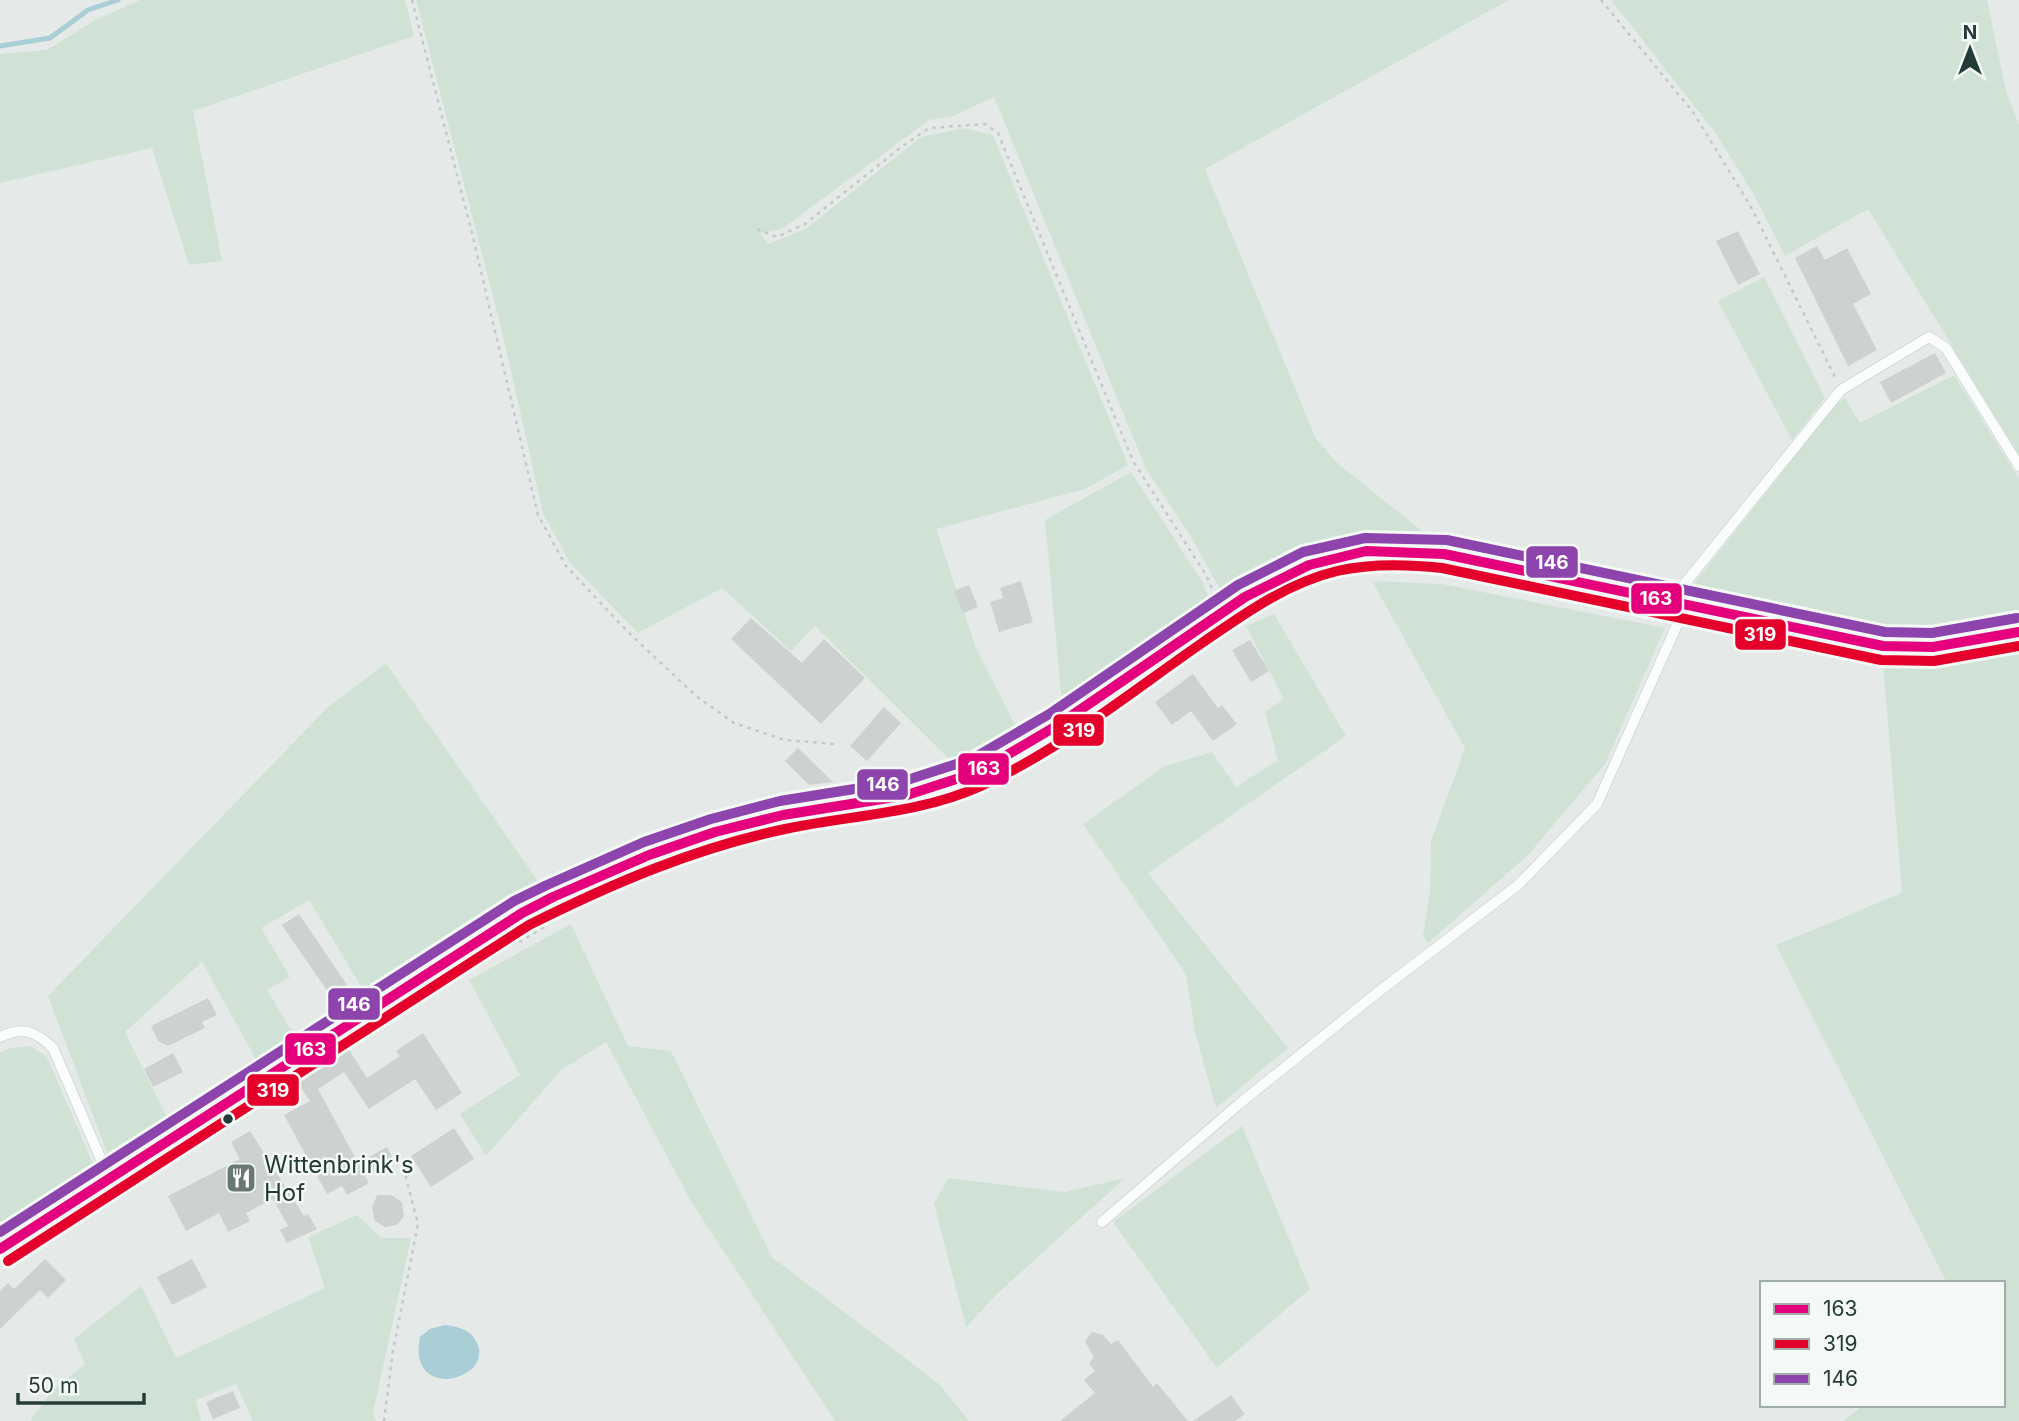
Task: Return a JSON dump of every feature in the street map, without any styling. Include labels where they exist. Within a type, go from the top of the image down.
[{"type":"street","points":[[0,1248],[481,938],[569,888],[654,853],[741,825],[824,807],[911,795],[956,782],[1041,736],[1222,612],[1277,579],[1313,563],[1353,553],[1392,549],[1444,554],[1883,646],[1933,647],[2019,632]]},
{"type":"lane","points":[[1102,1222],[1260,1087],[1518,886],[1597,804],[1677,625],[1682,587],[1841,390],[1930,337],[1946,348],[2019,466]]},
{"type":"lane","points":[[0,1037],[15,1030],[36,1032],[53,1048],[109,1178]]},
{"type":"path","points":[[412,0],[472,233],[538,515],[566,566],[627,631],[687,687],[734,723],[785,740],[835,744]]},
{"type":"path","points":[[1601,0],[1693,112],[1751,207],[1841,390]]},
{"type":"path","points":[[757,229],[777,237],[805,224],[929,128],[985,124],[998,133],[1133,461],[1206,575],[1222,612]]},
{"type":"path","points":[[509,947],[545,926]]},
{"type":"path","points":[[384,1421],[391,1363],[418,1224],[403,1166]]},
{"type":"green space","points":[[140,0],[405,0],[414,36],[193,111],[222,261],[189,265],[152,148],[0,183],[0,54],[47,50],[95,20]]},
{"type":"green space","points":[[416,0],[1509,0],[1205,169],[1315,437],[1335,461],[1432,539],[1361,531],[1297,549],[1221,591],[1190,535],[1146,469],[994,97],[951,117],[929,120],[782,229],[760,233],[768,244],[806,229],[921,137],[964,128],[993,135],[1128,465],[1085,489],[936,529],[976,648],[1020,735],[956,766],[815,626],[791,651],[722,588],[638,633],[570,563],[543,513],[501,327]]},
{"type":"green space","points":[[1611,0],[1987,0],[2006,91],[2019,125],[2019,455],[1868,209],[1785,256],[1753,193],[1714,131]]},
{"type":"green space","points":[[1764,277],[1825,398],[1792,440],[1718,301]]},
{"type":"green space","points":[[1954,375],[2019,479],[2019,615],[1932,631],[1851,625],[1689,590],[1837,403],[1845,398],[1860,423]]},
{"type":"green space","points":[[1131,472],[1203,583],[1210,602],[1062,704],[1045,520]]},
{"type":"green space","points":[[1372,581],[1442,584],[1665,628],[1605,764],[1528,855],[1428,943],[1423,936],[1430,892],[1431,841],[1465,748]]},
{"type":"green space","points":[[1274,614],[1346,736],[1148,873],[1288,1048],[1216,1108],[1195,1032],[1186,974],[1083,824],[1165,766],[1212,752],[1236,787],[1278,760],[1265,712],[1284,699],[1246,626]]},
{"type":"green space","points":[[2019,654],[2019,1421],[1844,1421],[1861,1407],[2005,1407],[2005,1281],[1946,1281],[1776,945],[1902,893],[1883,662],[1952,661]]},
{"type":"green space","points":[[386,663],[542,887],[443,946],[368,998],[309,900],[261,928],[290,977],[267,990],[297,1040],[259,1065],[202,962],[125,1032],[169,1122],[109,1158],[48,996],[328,707]]},
{"type":"green space","points":[[571,924],[628,1046],[671,1051],[772,1257],[939,1384],[969,1421],[835,1421],[692,1203],[606,1042],[561,1070],[486,1156],[460,1114],[520,1075],[469,980]]},
{"type":"green space","points":[[31,1046],[47,1057],[95,1168],[0,1228],[0,1053],[10,1048]]},
{"type":"green space","points":[[1242,1126],[1310,1289],[1217,1368],[1113,1222]]},
{"type":"green space","points":[[948,1178],[1065,1192],[1125,1178],[997,1294],[966,1327],[934,1204]]},
{"type":"green space","points":[[357,1215],[381,1238],[411,1238],[373,1413],[376,1421],[253,1421],[236,1384],[196,1400],[201,1421],[30,1421],[53,1390],[85,1364],[74,1339],[141,1286],[176,1358],[325,1288],[308,1237]]},
{"type":"water","points":[[445,1325],[459,1328],[471,1335],[477,1343],[479,1356],[473,1367],[463,1375],[450,1379],[437,1378],[426,1371],[419,1358],[420,1337],[430,1329]]},
{"type":"building","points":[[1738,231],[1760,274],[1738,285],[1716,241]]},
{"type":"building","points":[[1817,246],[1825,260],[1847,248],[1871,294],[1853,304],[1877,350],[1848,366],[1795,258]]},
{"type":"building","points":[[1935,353],[1946,373],[1891,403],[1880,382]]},
{"type":"building","points":[[1021,581],[1033,622],[999,632],[990,602],[1003,598],[1000,588]]},
{"type":"building","points":[[969,585],[978,607],[963,613],[954,591]]},
{"type":"building","points":[[751,618],[802,663],[824,639],[865,678],[821,724],[731,639]]},
{"type":"building","points":[[1250,640],[1269,671],[1251,682],[1232,650]]},
{"type":"building","points":[[1193,674],[1218,708],[1222,705],[1237,724],[1213,741],[1191,711],[1172,725],[1155,702]]},
{"type":"building","points":[[884,707],[901,723],[867,761],[850,746]]},
{"type":"building","points":[[798,748],[833,782],[809,785],[785,761]]},
{"type":"building","points":[[299,914],[347,985],[330,995],[282,925]]},
{"type":"building","points":[[208,998],[217,1015],[202,1022],[205,1028],[168,1046],[158,1041],[151,1026]]},
{"type":"building","points":[[423,1033],[462,1093],[436,1110],[415,1079],[369,1109],[344,1072],[318,1089],[358,1163],[387,1147],[394,1161],[365,1176],[369,1183],[347,1195],[342,1186],[327,1194],[284,1115],[310,1101],[294,1078],[346,1045],[367,1078],[400,1056],[396,1051]]},
{"type":"building","points":[[173,1053],[183,1072],[153,1087],[144,1069]]},
{"type":"building","points":[[454,1128],[474,1159],[431,1187],[411,1156]]},
{"type":"building","name":"Wittenbrink's Hof","points":[[250,1131],[304,1216],[308,1214],[317,1229],[287,1243],[280,1230],[288,1226],[273,1199],[246,1213],[250,1221],[228,1232],[219,1213],[186,1231],[168,1196],[240,1159],[231,1142]]},
{"type":"building","points":[[377,1195],[391,1195],[402,1202],[404,1216],[397,1225],[385,1227],[375,1221],[372,1208]]},
{"type":"building","points":[[45,1259],[66,1280],[48,1298],[40,1290],[0,1329],[0,1291],[8,1283],[14,1289]]},
{"type":"building","points":[[192,1259],[207,1287],[172,1305],[157,1277]]},
{"type":"building","points":[[1092,1332],[1103,1335],[1111,1344],[1118,1340],[1153,1387],[1157,1383],[1188,1421],[1060,1421],[1095,1393],[1084,1380],[1095,1371],[1089,1363],[1094,1358],[1085,1341]]},
{"type":"building","points":[[233,1391],[240,1408],[213,1419],[206,1402]]},
{"type":"building","points":[[1231,1395],[1245,1414],[1235,1421],[1193,1421]]},
{"type":"waterway","points":[[0,46],[50,38],[88,10],[118,0]]},
{"type":"transit line","name":"146","points":[[0,1232],[514,901],[644,842],[711,819],[780,801],[904,781],[972,759],[1051,713],[1238,585],[1303,552],[1365,538],[1447,540],[1885,632],[1932,633],[2017,618]]},
{"type":"transit line","name":"163","points":[[0,1249],[522,913],[649,855],[715,832],[783,815],[907,795],[978,772],[1058,725],[1245,597],[1309,565],[1366,551],[1444,554],[1883,646],[1933,647],[2019,632]]},
{"type":"transit line","name":"319","points":[[8,1261],[529,925],[622,882],[719,846],[785,829],[934,803],[981,786],[1067,738],[1250,611],[1283,591],[1319,576],[1376,565],[1442,568],[1881,660],[1934,661],[2019,646]]},
{"type":"place","name":"Wittenbrink's Hof","points":[[241,1178]]}]
